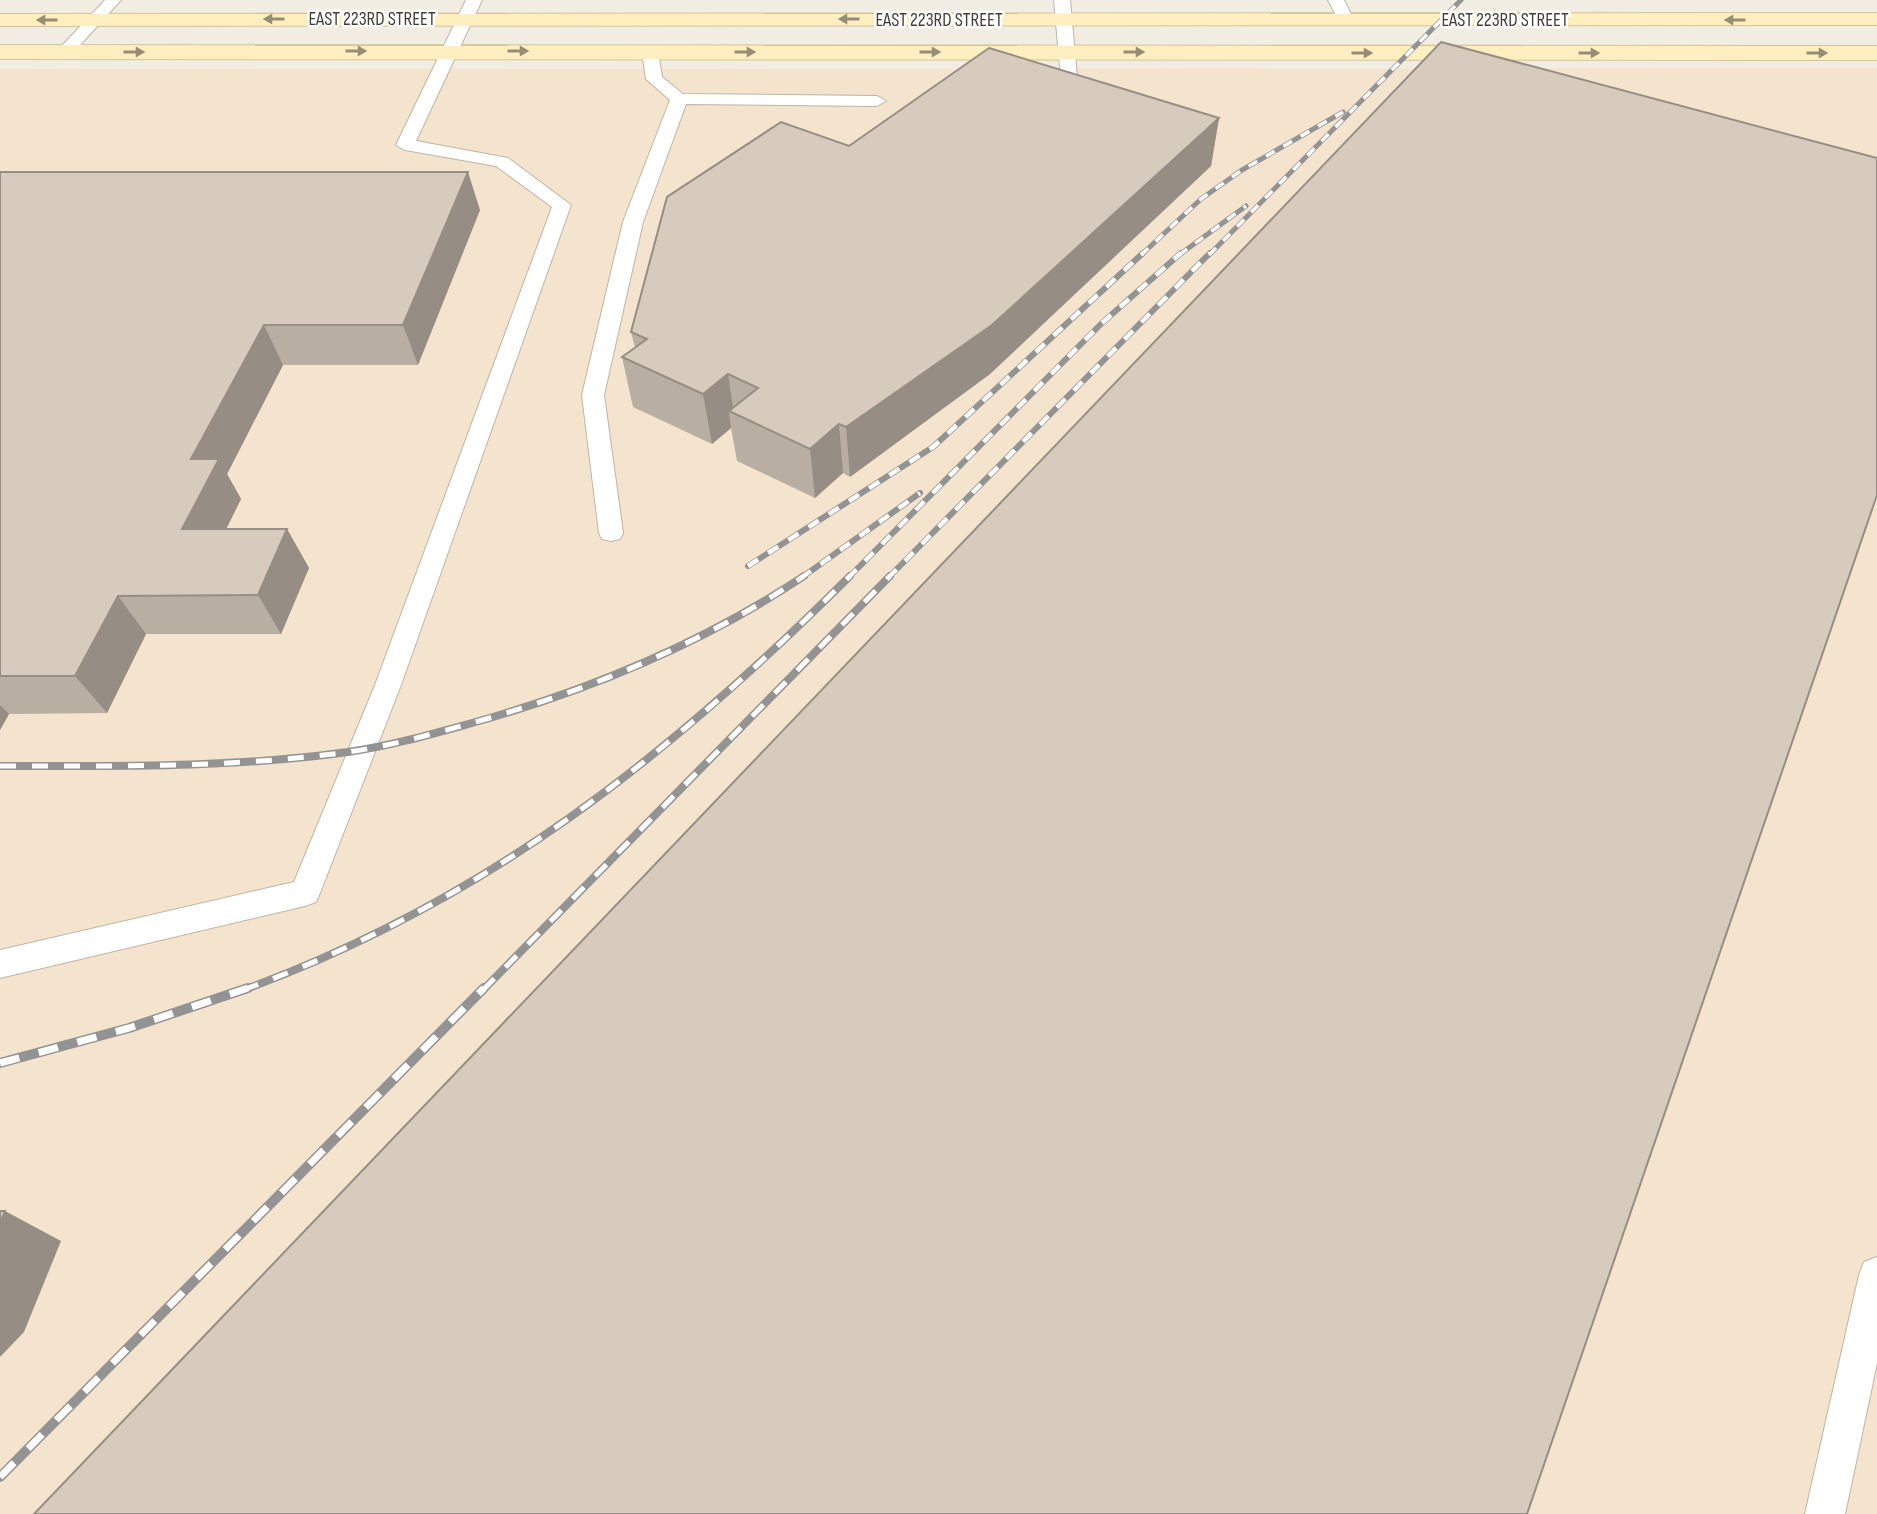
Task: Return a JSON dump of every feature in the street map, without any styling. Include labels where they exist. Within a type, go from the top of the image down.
[{"type":"main road","name":"EAST 223RD STREET","points":[[0,20],[470,9],[1063,10],[1346,20],[1877,19]]},
{"type":"main road","name":"EAST 223RD STREET","points":[[0,52],[1066,52],[1491,59],[1877,53]]},
{"type":"lane","points":[[65,52],[114,0]]},
{"type":"lane","points":[[1336,0],[1346,20]]},
{"type":"lane","points":[[0,964],[305,893],[388,685],[562,205],[502,162],[405,145],[470,9]]},
{"type":"lane","points":[[1063,10],[1070,91],[1110,102]]},
{"type":"lane","points":[[650,52],[654,79],[679,99],[877,101]]},
{"type":"lane","points":[[611,533],[593,395],[633,222],[679,99]]},
{"type":"lane","points":[[1825,1514],[1877,1275]]},
{"type":"shaded area","points":[[1877,68],[1877,1514],[0,1514],[0,69]]},
{"type":"building","points":[[1441,42],[1877,158],[1877,495],[1527,1514],[34,1514]]},
{"type":"building","points":[[989,48],[1219,118],[992,325],[846,427],[839,424],[810,449],[729,411],[758,388],[728,374],[703,394],[622,357],[647,339],[631,332],[667,197],[781,122],[849,146]]},
{"type":"building","points":[[0,172],[468,172],[403,325],[264,325],[191,459],[219,459],[182,529],[287,529],[258,595],[118,596],[75,676],[0,676]]},
{"type":"railway","points":[[1209,255],[1461,0]]},
{"type":"railway","points":[[1141,255],[1201,199],[1242,170],[1343,112]]},
{"type":"railway","points":[[1179,255],[1246,206]]},
{"type":"railway","points":[[748,566],[933,447],[1143,253]]},
{"type":"railway","points":[[850,576],[1102,323],[1181,253]]},
{"type":"railway","points":[[888,578],[1210,253]]},
{"type":"railway","points":[[803,577],[920,493]]},
{"type":"railway","points":[[248,988],[332,954],[415,913],[494,868],[570,818],[713,705],[850,576]]},
{"type":"railway","points":[[483,990],[890,576]]},
{"type":"railway","points":[[0,766],[131,766],[261,761],[348,752],[395,743],[516,710],[644,663],[726,623],[803,577]]},
{"type":"railway","points":[[0,1063],[129,1028],[248,988]]},
{"type":"railway","points":[[243,990],[248,988]]},
{"type":"railway","points":[[0,1477],[484,988]]}]
